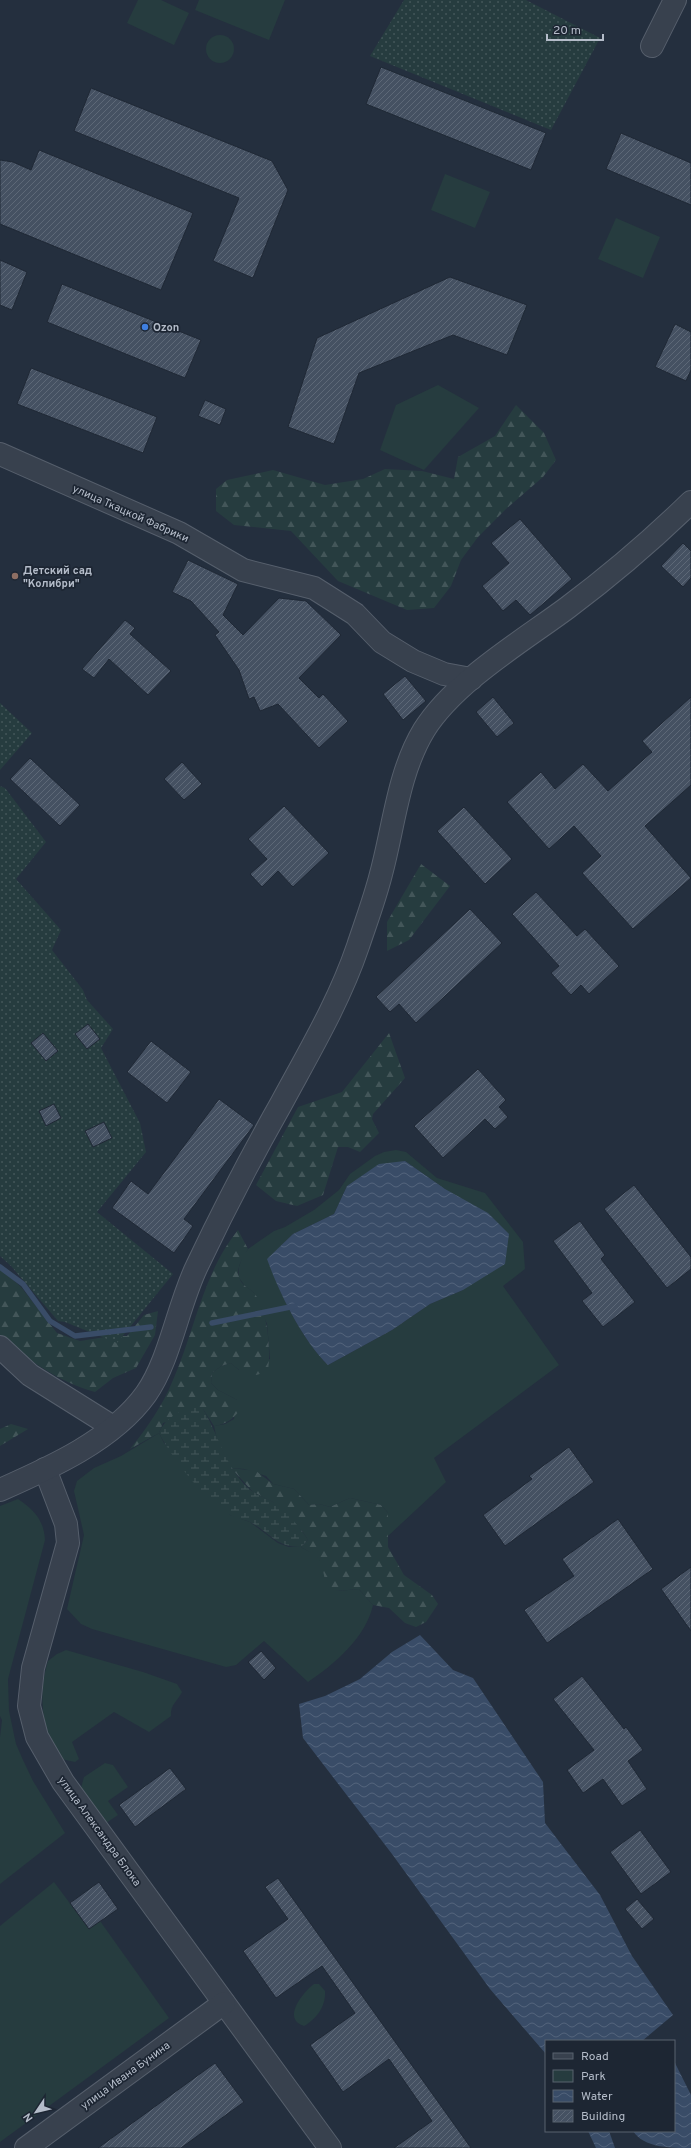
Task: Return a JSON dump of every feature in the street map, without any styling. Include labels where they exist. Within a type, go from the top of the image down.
[{"type":"street","points":[[652,46],[675,0]]},
{"type":"street","name":"улица Ткацкой Фабрики","points":[[0,454],[179,533],[243,570],[314,588],[355,614],[382,642],[413,661],[444,674],[471,679]]},
{"type":"street","points":[[0,1490],[45,1469],[91,1443],[113,1427],[146,1394],[161,1367],[194,1271],[278,1108],[331,1011],[357,949],[381,875],[395,807],[407,770],[423,733],[439,709],[471,679],[602,582],[633,556],[691,502]]},
{"type":"street","points":[[0,1347],[30,1375],[113,1427]]},
{"type":"street","name":"улица Александра Блока","points":[[45,1469],[66,1524],[68,1543],[33,1668],[29,1706],[37,1737],[63,1782],[330,2148]]},
{"type":"street","name":"улица Ивана Бунина","points":[[26,2148],[224,2002]]},
{"type":"green space","points":[[138,0],[161,0],[189,13],[174,45],[127,23]]},
{"type":"green space","points":[[199,0],[285,0],[269,40],[195,10]]},
{"type":"green space","points":[[404,0],[526,0],[600,38],[551,130],[370,56]]},
{"type":"green space","points":[[220,35],[230,39],[234,49],[230,59],[220,63],[210,59],[206,49],[210,39]]},
{"type":"green space","points":[[445,174],[490,192],[475,228],[431,210]]},
{"type":"green space","points":[[616,218],[660,237],[643,278],[598,259]]},
{"type":"green space","points":[[438,385],[479,408],[424,470],[380,450],[396,405]]},
{"type":"green space","points":[[516,405],[544,433],[556,460],[543,477],[506,509],[478,537],[461,560],[451,586],[434,608],[407,610],[338,581],[291,531],[234,525],[216,511],[216,489],[227,480],[273,470],[325,485],[363,479],[385,469],[422,471],[454,479],[458,457],[495,436]]},
{"type":"green space","points":[[0,703],[32,733],[0,770]]},
{"type":"green space","points":[[0,786],[5,788],[46,842],[16,879],[61,930],[52,950],[83,990],[87,1000],[113,1029],[101,1048],[140,1123],[146,1152],[97,1212],[173,1274],[117,1343],[65,1322],[58,1321],[11,1266],[0,1256]]},
{"type":"green space","points":[[421,864],[450,886],[409,940],[387,951],[387,922]]},
{"type":"green space","points":[[389,1033],[405,1078],[373,1114],[372,1119],[379,1133],[360,1152],[348,1147],[338,1147],[323,1195],[297,1206],[276,1201],[256,1185],[298,1107],[342,1092]]},
{"type":"green space","points":[[396,1150],[406,1152],[437,1178],[485,1193],[523,1242],[525,1269],[503,1286],[559,1365],[434,1458],[446,1482],[388,1536],[388,1513],[381,1505],[350,1498],[330,1507],[319,1504],[309,1505],[294,1489],[273,1484],[266,1476],[244,1469],[231,1468],[217,1440],[214,1426],[225,1424],[234,1419],[237,1400],[218,1390],[211,1383],[212,1373],[221,1366],[231,1363],[239,1370],[270,1359],[267,1324],[254,1293],[245,1286],[239,1278],[239,1267],[242,1257],[248,1249],[274,1231],[285,1227],[314,1210],[339,1190],[350,1174],[375,1156],[384,1152]],"holes":[[[405,1161],[445,1189],[463,1290],[430,1304],[392,1330],[328,1365],[310,1343],[293,1316],[278,1287],[268,1259],[293,1234],[334,1214],[347,1186]]]},
{"type":"green space","points":[[238,1230],[248,1249],[239,1266],[238,1273],[240,1280],[254,1293],[263,1309],[269,1341],[268,1370],[257,1375],[248,1375],[240,1371],[231,1363],[221,1366],[212,1373],[211,1383],[218,1390],[237,1400],[240,1410],[234,1416],[225,1423],[214,1426],[203,1409],[163,1423],[159,1433],[130,1449],[154,1416],[169,1389],[181,1361],[208,1283],[226,1247]]},
{"type":"green space","points":[[0,1268],[21,1287],[57,1333],[80,1341],[111,1336],[127,1336],[144,1315],[158,1311],[155,1335],[136,1368],[113,1378],[95,1392],[82,1388],[44,1369],[0,1336]]},
{"type":"green space","points":[[192,1407],[203,1409],[231,1467],[244,1484],[254,1493],[277,1505],[302,1531],[308,1540],[301,1547],[285,1545],[250,1522],[230,1515],[210,1500],[190,1478],[172,1454],[159,1433],[165,1423],[172,1416]]},
{"type":"green space","points":[[11,1424],[28,1429],[0,1446],[0,1429]]},
{"type":"green space","points":[[159,1433],[164,1443],[230,1515],[250,1522],[278,1543],[289,1547],[301,1547],[316,1555],[323,1564],[324,1575],[337,1591],[359,1589],[373,1605],[364,1628],[348,1649],[329,1667],[308,1682],[264,1641],[236,1665],[226,1667],[92,1629],[81,1624],[67,1609],[84,1535],[74,1491],[77,1481],[94,1468],[121,1456]]},
{"type":"green space","points":[[231,1468],[256,1471],[273,1484],[294,1489],[309,1505],[319,1504],[330,1507],[350,1498],[381,1505],[388,1513],[388,1547],[404,1575],[432,1595],[438,1604],[426,1622],[416,1627],[405,1623],[389,1608],[373,1605],[359,1589],[337,1591],[327,1586],[319,1559],[301,1547],[308,1540],[303,1532],[273,1502],[253,1492]]},
{"type":"green space","points":[[18,1499],[29,1507],[37,1516],[43,1527],[45,1540],[8,1679],[9,1711],[16,1744],[23,1760],[33,1781],[65,1833],[0,1884],[0,1737],[2,1720],[0,1716],[0,1506]]},
{"type":"green space","points":[[66,1650],[143,1672],[177,1684],[182,1692],[172,1708],[171,1716],[149,1732],[114,1712],[72,1742],[79,1759],[75,1762],[61,1759],[54,1748],[45,1724],[42,1699],[48,1661],[57,1654]]},
{"type":"green space","points":[[105,1763],[113,1765],[128,1787],[108,1801],[118,1815],[106,1823],[81,1788],[84,1777]]},
{"type":"green space","points":[[54,1882],[89,1929],[100,1921],[169,2018],[0,2142],[0,1926]]},
{"type":"green space","points":[[314,1984],[319,1984],[325,1991],[324,2002],[316,2016],[304,2026],[297,2023],[294,2018],[294,2012],[300,1999]]},
{"type":"water","points":[[405,1161],[445,1189],[488,1213],[509,1234],[505,1264],[463,1290],[430,1304],[392,1330],[328,1365],[301,1330],[278,1287],[267,1259],[293,1234],[334,1214],[347,1186],[379,1164]]},
{"type":"water","points":[[420,1635],[453,1670],[473,1678],[543,1782],[545,1823],[600,1895],[632,1956],[673,2015],[643,2040],[545,2040],[545,2053],[490,1989],[392,1854],[303,1738],[299,1704],[325,1696],[360,1679],[392,1652]]},
{"type":"water","points":[[675,2063],[691,2095],[691,2148],[658,2146],[638,2137],[634,2132],[675,2132]]},
{"type":"water","points":[[588,2132],[609,2132],[615,2148],[596,2148]]},
{"type":"building","points":[[381,67],[546,133],[531,170],[366,104]]},
{"type":"building","points":[[91,88],[272,161],[288,190],[253,278],[213,261],[239,198],[74,131]]},
{"type":"building","points":[[621,133],[691,163],[691,205],[606,169]]},
{"type":"building","points":[[39,150],[193,213],[161,290],[0,224],[0,160],[13,162],[31,170]]},
{"type":"building","points":[[0,260],[27,272],[12,310],[0,305]]},
{"type":"building","points":[[450,277],[527,305],[507,355],[453,335],[359,373],[334,444],[288,427],[317,338]]},
{"type":"building","points":[[62,284],[201,340],[185,378],[47,322]]},
{"type":"building","points":[[675,324],[691,332],[691,370],[686,381],[655,367]]},
{"type":"building","points":[[31,368],[157,417],[143,453],[17,404]]},
{"type":"building","points":[[205,400],[226,409],[220,425],[198,416]]},
{"type":"building","points":[[520,519],[572,579],[530,615],[516,600],[503,611],[482,586],[509,563],[491,543]]},
{"type":"building","points":[[683,543],[691,551],[691,578],[683,587],[661,566]]},
{"type":"building","points":[[188,560],[238,584],[223,615],[243,635],[279,598],[306,601],[341,635],[299,678],[319,698],[323,694],[348,721],[319,748],[278,704],[260,711],[254,697],[249,699],[239,670],[215,635],[219,632],[191,601],[172,592]]},
{"type":"building","points":[[125,620],[135,628],[130,634],[171,671],[148,695],[109,659],[94,678],[82,669]]},
{"type":"building","points":[[405,676],[426,701],[403,720],[383,694]]},
{"type":"building","points":[[493,697],[514,723],[497,737],[476,712]]},
{"type":"building","points":[[691,697],[691,785],[645,826],[691,878],[633,929],[582,873],[601,856],[574,826],[549,849],[507,802],[541,772],[555,789],[583,764],[608,791],[652,752],[642,741]]},
{"type":"building","points":[[30,758],[80,805],[60,826],[10,779]]},
{"type":"building","points":[[182,762],[202,784],[184,800],[164,779]]},
{"type":"building","points":[[284,806],[329,853],[293,887],[278,871],[262,887],[250,874],[267,859],[248,839]]},
{"type":"building","points":[[464,807],[512,859],[485,884],[437,831]]},
{"type":"building","points":[[536,892],[577,936],[585,929],[619,966],[589,994],[581,985],[571,995],[551,973],[559,966],[512,914]]},
{"type":"building","points":[[470,909],[502,943],[416,1023],[399,1004],[390,1012],[376,997]]},
{"type":"building","points":[[88,1024],[100,1039],[87,1049],[75,1034]]},
{"type":"building","points":[[43,1033],[58,1051],[46,1061],[31,1043]]},
{"type":"building","points":[[151,1041],[191,1072],[167,1103],[127,1072]]},
{"type":"building","points":[[478,1069],[506,1100],[499,1107],[508,1117],[495,1129],[485,1119],[443,1158],[414,1126]]},
{"type":"building","points":[[219,1099],[254,1125],[184,1219],[193,1226],[174,1253],[112,1208],[131,1181],[148,1194]]},
{"type":"building","points":[[54,1104],[61,1118],[46,1126],[39,1111]]},
{"type":"building","points":[[104,1122],[112,1138],[93,1147],[85,1131]]},
{"type":"building","points":[[634,1185],[691,1257],[691,1269],[667,1288],[604,1209]]},
{"type":"building","points":[[580,1221],[605,1255],[601,1259],[635,1302],[603,1327],[582,1301],[592,1293],[553,1241]]},
{"type":"building","points":[[569,1447],[594,1482],[505,1546],[483,1515],[532,1479],[529,1476]]},
{"type":"building","points":[[618,1519],[653,1569],[547,1643],[524,1610],[574,1576],[562,1559]]},
{"type":"building","points":[[691,1567],[691,1631],[661,1589]]},
{"type":"building","points":[[261,1651],[276,1668],[264,1680],[248,1662]]},
{"type":"building","points":[[582,1676],[624,1729],[626,1727],[643,1750],[628,1761],[647,1789],[622,1806],[603,1779],[583,1793],[567,1770],[594,1750],[553,1699]]},
{"type":"building","points":[[170,1768],[186,1789],[135,1827],[119,1805]]},
{"type":"building","points":[[640,1830],[671,1872],[641,1894],[610,1852]]},
{"type":"building","points":[[278,1878],[471,2148],[394,2148],[432,2121],[389,2059],[343,2092],[310,2045],[355,2013],[322,1966],[276,1998],[243,1951],[288,1919],[265,1887]]},
{"type":"building","points":[[99,1882],[118,1909],[89,1929],[70,1903]]},
{"type":"building","points":[[637,1899],[654,1919],[642,1929],[625,1909]]},
{"type":"building","points":[[215,2063],[244,2102],[181,2148],[98,2148]]},
{"type":"waterway","points":[[0,1267],[23,1284],[50,1321],[75,1336],[151,1327]]},
{"type":"waterway","points":[[212,1323],[295,1306]]},
{"type":"place","name":"Ozon","points":[[145,327]]},
{"type":"place","name":"Детский сад \"Колибри\"","points":[[15,576]]}]
